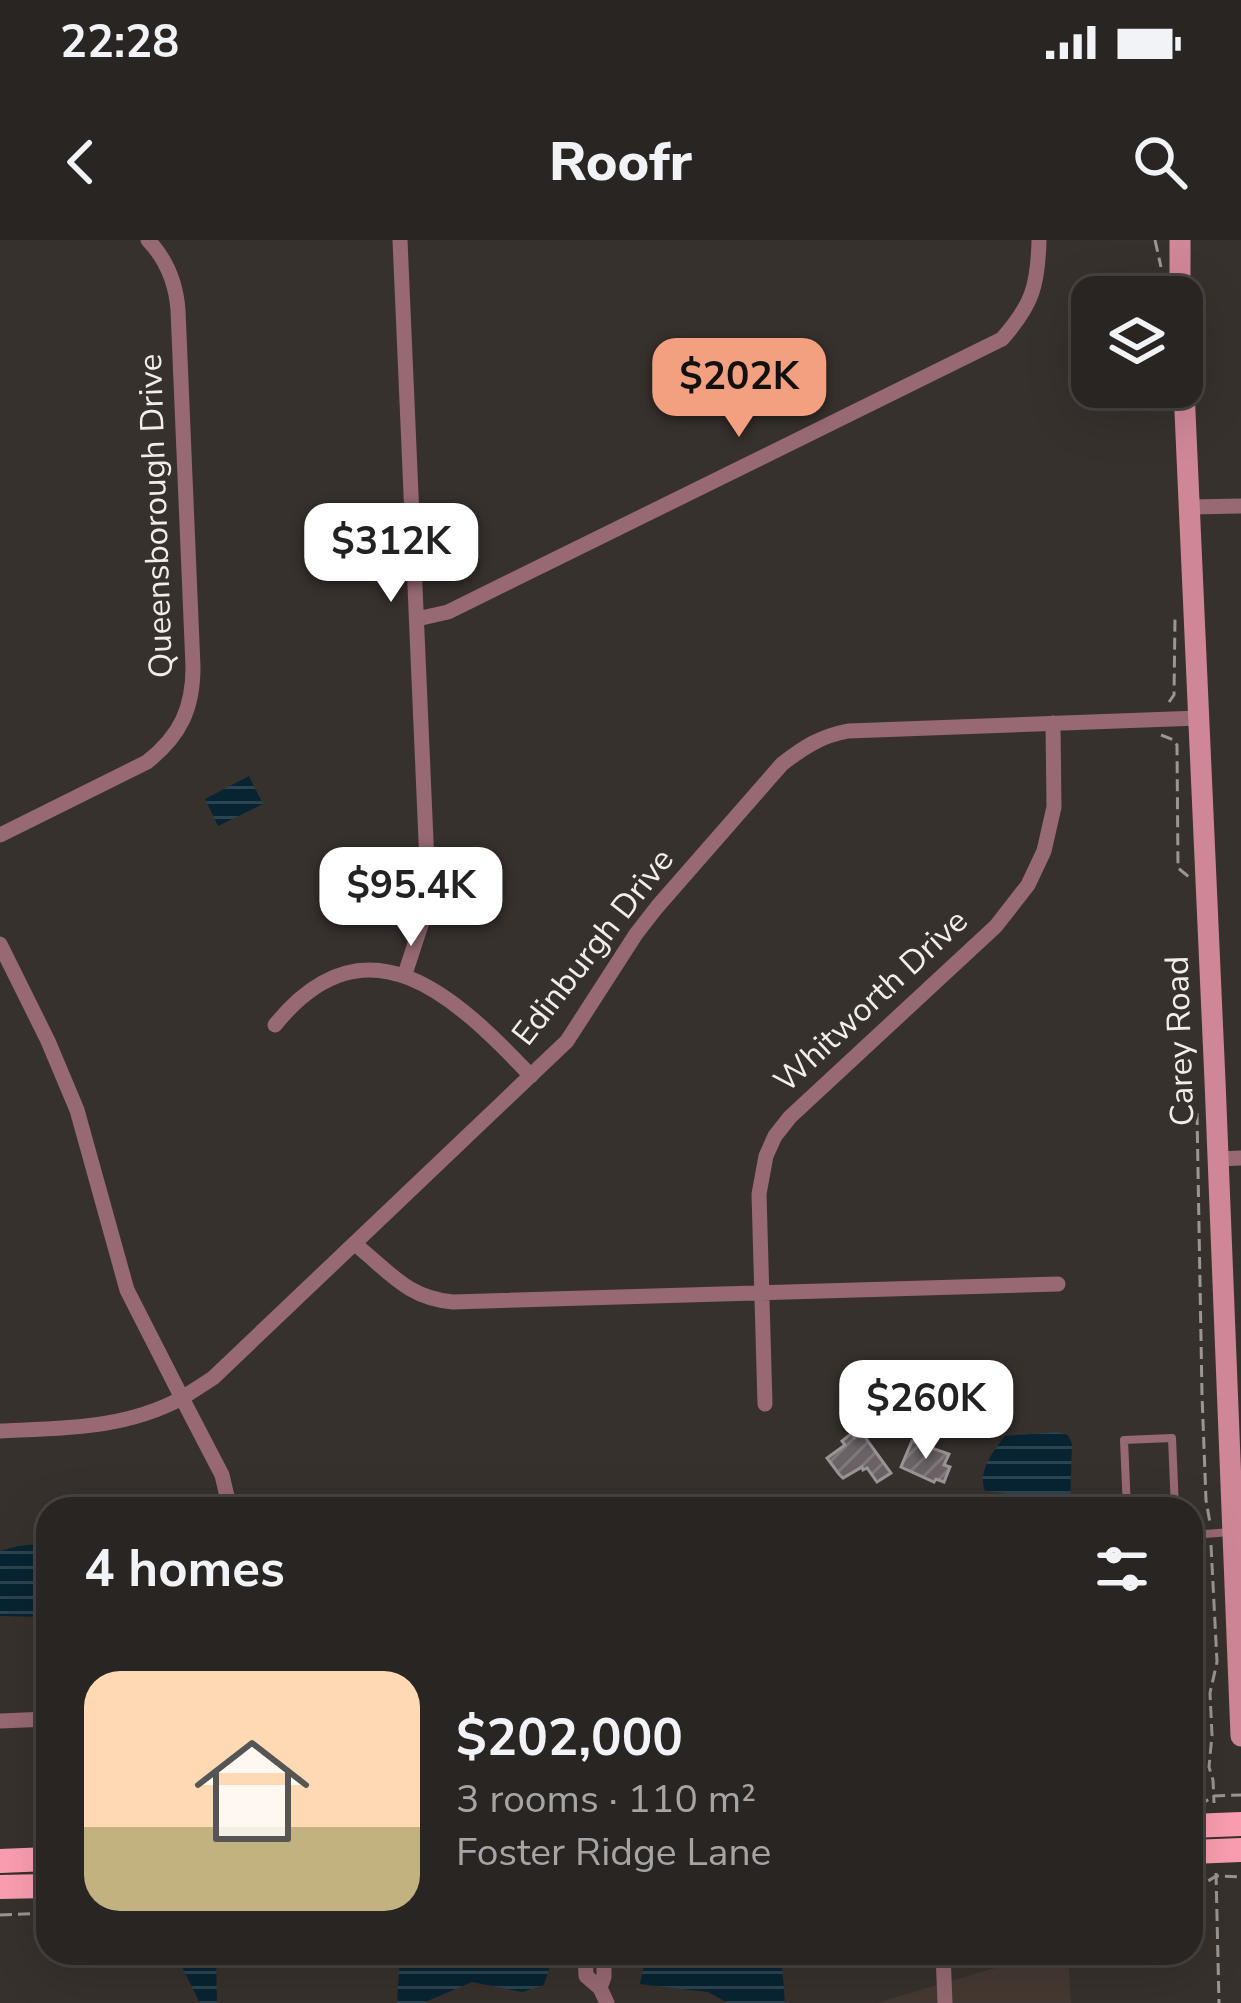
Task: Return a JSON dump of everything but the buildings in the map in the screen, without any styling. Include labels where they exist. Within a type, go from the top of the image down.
[{"type":"main road","points":[[1203,1826],[1241,1824]]},
{"type":"main road","points":[[1203,1852],[1241,1850]]},
{"type":"main road","points":[[0,1861],[36,1860]]},
{"type":"main road","points":[[0,1887],[36,1886]]},
{"type":"street","name":"Queensborough Drive","points":[[0,835],[147,762],[167,746],[188,711],[193,668],[178,310],[166,264],[148,240]]},
{"type":"street","points":[[400,240],[428,887],[405,974]]},
{"type":"street","points":[[417,619],[448,612],[1002,339],[1034,295],[1039,240]]},
{"type":"street","points":[[1164,240],[1172,276]]},
{"type":"street","points":[[1180,240],[1182,276]]},
{"type":"street","name":"Carey Road","points":[[1185,408],[1199,718],[1230,1158],[1222,1532],[1241,1736]]},
{"type":"street","points":[[1190,507],[1241,506]]},
{"type":"street","name":"Edinburgh Drive","points":[[0,1431],[90,1427],[141,1417],[213,1378],[567,1041],[657,907],[782,764],[815,740],[848,731],[1199,718]]},
{"type":"street","name":"Whitworth Drive","points":[[765,1404],[759,1194],[766,1156],[790,1117],[996,926],[1028,885],[1044,850],[1054,807],[1053,723]]},
{"type":"street","points":[[0,944],[77,1110],[127,1290],[221,1475],[227,1497]]},
{"type":"street","points":[[274,1024],[297,999],[331,978],[370,970],[405,974],[456,1004],[530,1076]]},
{"type":"street","points":[[356,1245],[406,1289],[437,1301],[1058,1284]]},
{"type":"street","points":[[0,1721],[36,1720]]},
{"type":"street","points":[[586,1965],[586,1976],[604,1996]]},
{"type":"street","points":[[604,1965],[604,1996]]},
{"type":"street","points":[[943,1965],[945,2003]]},
{"type":"lane","points":[[1126,1497],[1124,1440],[1172,1438],[1174,1497]]},
{"type":"lane","points":[[1203,1534],[1222,1532]]},
{"type":"path","points":[[1155,240],[1168,276]]},
{"type":"path","points":[[1175,622],[1174,695],[1171,702],[1160,706],[1161,737],[1174,740],[1177,746],[1178,868],[1192,880]]},
{"type":"path","points":[[1197,1115],[1206,1500],[1222,1532],[1217,1662],[1210,1693],[1209,1767],[1214,1796]]},
{"type":"path","points":[[1203,1802],[1214,1796],[1241,1795]]},
{"type":"path","points":[[1216,1876],[1219,2003]]},
{"type":"path","points":[[1203,1883],[1216,1876],[1241,1877]]},
{"type":"path","points":[[0,1915],[36,1914]]},
{"type":"shaded area","points":[[1005,1965],[1069,1965],[1071,2003],[876,2003]]},
{"type":"water","points":[[249,776],[263,804],[218,826],[205,799]]},
{"type":"water","points":[[1068,1435],[1072,1444],[1070,1497],[1019,1497],[985,1491],[985,1470],[1005,1436]]},
{"type":"water","points":[[36,1544],[36,1617],[0,1616],[0,1551]]},
{"type":"water","points":[[181,1965],[216,1965],[217,2003],[200,2003]]},
{"type":"water","points":[[399,1965],[550,1965],[544,1985],[522,1992],[472,1982],[423,2003],[397,2003]]},
{"type":"water","points":[[644,1965],[782,1965],[785,2003],[728,2003],[708,1992],[640,1984]]}]
